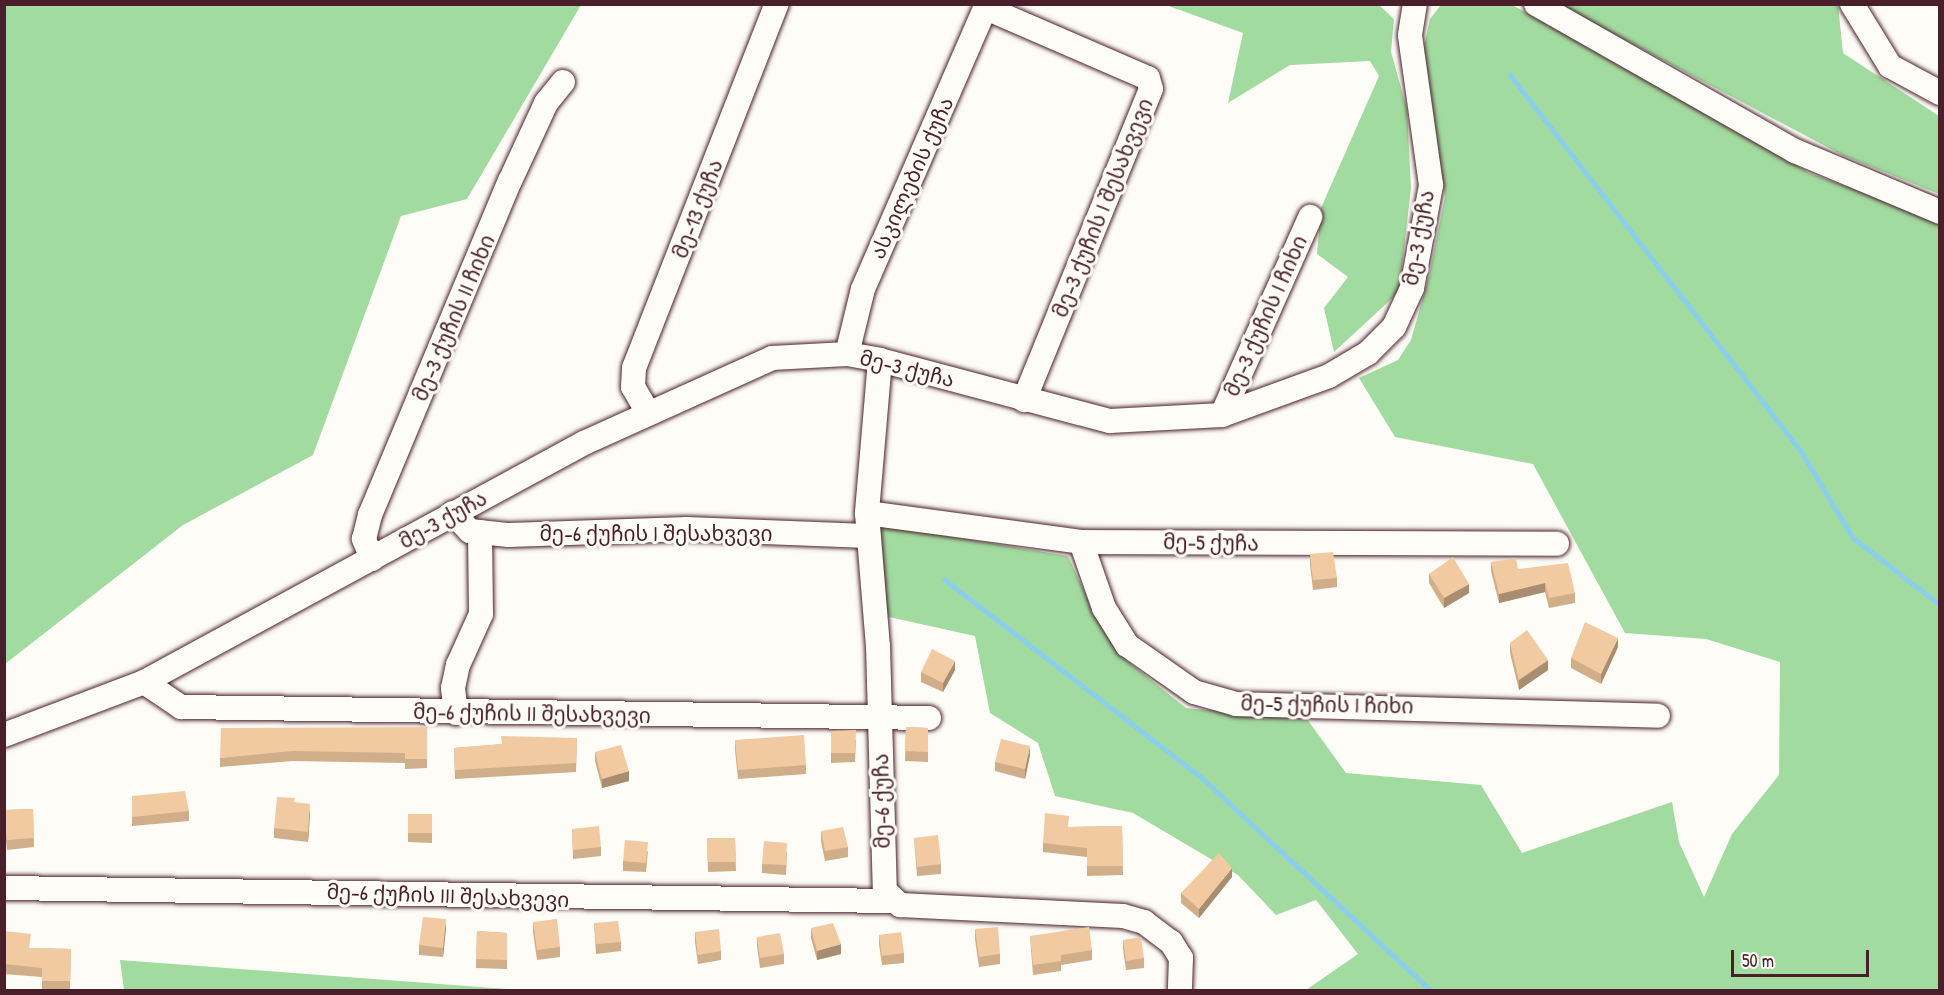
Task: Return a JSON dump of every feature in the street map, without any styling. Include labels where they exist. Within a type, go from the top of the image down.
[{"type":"street","name":"მე-13 ქუჩა","points":[[647,411],[633,387],[634,368],[777,4]]},
{"type":"street","name":"მე-3 ქუჩა","points":[[4,735],[144,682],[453,513],[647,411],[772,358],[847,354],[880,360],[1110,421],[1222,415],[1329,376],[1368,353],[1399,317],[1412,288],[1431,185],[1410,35],[1416,4]]},
{"type":"street","points":[[1536,4],[1795,151],[1940,212]]},
{"type":"street","points":[[1852,4],[1890,66],[1940,93]]},
{"type":"street","name":"ასკილების ქუჩა","points":[[847,354],[863,289],[987,6]]},
{"type":"street","name":"მე-3 ქუჩის I შესახვევი","points":[[987,6],[1148,78],[1151,89],[1024,400]]},
{"type":"street","name":"მე-3 ქუჩის II ჩიხი","points":[[372,559],[364,539],[370,515],[510,181],[546,103],[563,82]]},
{"type":"street","name":"მე-3 ქუჩის I ჩიხი","points":[[1222,415],[1310,217]]},
{"type":"street","name":"მე-6 ქუჩა","points":[[880,360],[867,524],[880,720],[884,879],[891,901]]},
{"type":"street","points":[[453,513],[470,531],[480,532],[481,614],[458,665],[453,688],[456,713]]},
{"type":"street","name":"მე-6 ქუჩის I შესახვევი","points":[[480,532],[687,530],[867,524]]},
{"type":"street","name":"მე-5 ქუჩა","points":[[867,524],[1081,542],[1557,544]]},
{"type":"street","name":"მე-5 ქუჩის I ჩიხი","points":[[1081,542],[1104,608],[1127,645],[1194,692],[1236,704],[1658,716]]},
{"type":"street","name":"მე-6 ქუჩის II შესახვევი","points":[[144,682],[181,707],[880,720],[929,718]]},
{"type":"street","name":"მე-6 ქუჩის III შესახვევი","points":[[4,888],[891,901]]},
{"type":"street","points":[[891,901],[1144,922],[1171,942],[1181,958],[1180,990]]},
{"type":"green space","points":[[5,4],[581,5],[467,199],[401,216],[313,455],[183,525],[5,664]]},
{"type":"green space","points":[[1166,5],[1379,5],[1394,19],[1391,52],[1407,109],[1411,188],[1399,292],[1334,352],[1324,308],[1348,277],[1317,254],[1321,208],[1379,76],[1370,61],[1290,65],[1228,103],[1243,33]]},
{"type":"green space","points":[[1441,5],[1512,5],[1701,106],[1809,173],[1939,220],[1939,990],[1306,990],[1358,954],[1316,900],[1276,915],[1238,875],[1133,813],[1055,796],[1038,743],[990,713],[975,636],[880,615],[879,525],[1068,556],[1098,621],[1127,661],[1186,708],[1307,719],[1346,773],[1481,785],[1522,853],[1672,802],[1679,842],[1704,897],[1732,834],[1779,775],[1780,662],[1706,639],[1625,633],[1533,464],[1395,437],[1359,378],[1398,360],[1411,340],[1429,276],[1445,197],[1424,46],[1430,19]]},
{"type":"green space","points":[[1559,5],[1838,5],[1843,53],[1939,116],[1939,194],[1842,155]]},
{"type":"green space","points":[[120,960],[521,990],[124,990]]},
{"type":"building","points":[[1333,552],[1337,578],[1313,580],[1310,554]]},
{"type":"building","points":[[1453,557],[1469,584],[1444,598],[1429,574]]},
{"type":"building","points":[[1516,558],[1518,569],[1568,563],[1575,593],[1549,598],[1545,583],[1499,594],[1491,562]]},
{"type":"building","points":[[1585,622],[1618,638],[1601,674],[1571,658]]},
{"type":"building","points":[[1527,630],[1548,660],[1519,680],[1510,643]]},
{"type":"building","points":[[932,649],[955,661],[943,683],[921,672]]},
{"type":"building","points":[[427,727],[427,759],[405,759],[405,753],[293,751],[220,758],[221,728]]},
{"type":"building","points":[[906,727],[928,728],[928,752],[905,751]]},
{"type":"building","points":[[856,730],[855,753],[831,753],[831,731]]},
{"type":"building","points":[[804,735],[806,765],[738,770],[735,740]]},
{"type":"building","points":[[501,736],[577,738],[576,763],[455,770],[454,748],[502,744]]},
{"type":"building","points":[[1001,739],[1030,746],[1025,769],[995,762]]},
{"type":"building","points":[[621,745],[629,771],[602,779],[595,752]]},
{"type":"building","points":[[185,791],[189,811],[132,817],[132,796]]},
{"type":"building","points":[[277,797],[295,798],[294,802],[310,804],[308,832],[274,828]]},
{"type":"building","points":[[33,809],[34,838],[7,840],[6,832],[4,832],[4,810]]},
{"type":"building","points":[[1045,813],[1069,816],[1068,827],[1122,826],[1123,866],[1087,866],[1087,848],[1043,843]]},
{"type":"building","points":[[408,814],[432,814],[432,833],[408,833]]},
{"type":"building","points":[[599,826],[601,847],[573,850],[572,829]]},
{"type":"building","points":[[843,827],[848,847],[825,851],[821,831]]},
{"type":"building","points":[[938,835],[941,864],[917,867],[914,838]]},
{"type":"building","points":[[707,838],[735,838],[736,862],[708,862]]},
{"type":"building","points":[[625,840],[648,842],[646,863],[623,861]]},
{"type":"building","points":[[764,841],[787,843],[786,865],[762,864]]},
{"type":"building","points":[[1219,853],[1232,868],[1199,909],[1181,893]]},
{"type":"building","points":[[423,917],[446,919],[443,948],[419,945]]},
{"type":"building","points":[[557,919],[560,947],[537,950],[533,922]]},
{"type":"building","points":[[618,921],[621,942],[596,944],[594,923]]},
{"type":"building","points":[[833,923],[841,944],[817,951],[811,928]]},
{"type":"building","points":[[998,927],[1000,954],[979,957],[975,929]]},
{"type":"building","points":[[1089,927],[1092,950],[1061,955],[1061,961],[1033,965],[1030,936]]},
{"type":"building","points":[[719,929],[721,951],[698,955],[695,932]]},
{"type":"building","points":[[4,931],[31,934],[29,948],[71,949],[70,981],[42,981],[42,968],[4,964]]},
{"type":"building","points":[[477,931],[507,933],[507,960],[476,959]]},
{"type":"building","points":[[901,932],[904,953],[882,956],[879,935]]},
{"type":"building","points":[[780,933],[784,954],[760,958],[757,937]]},
{"type":"building","points":[[1141,937],[1144,958],[1126,961],[1123,940]]},
{"type":"waterway","points":[[1510,75],[1800,450],[1852,537],[1940,605]]},
{"type":"waterway","points":[[945,580],[1202,778],[1430,990]]}]
